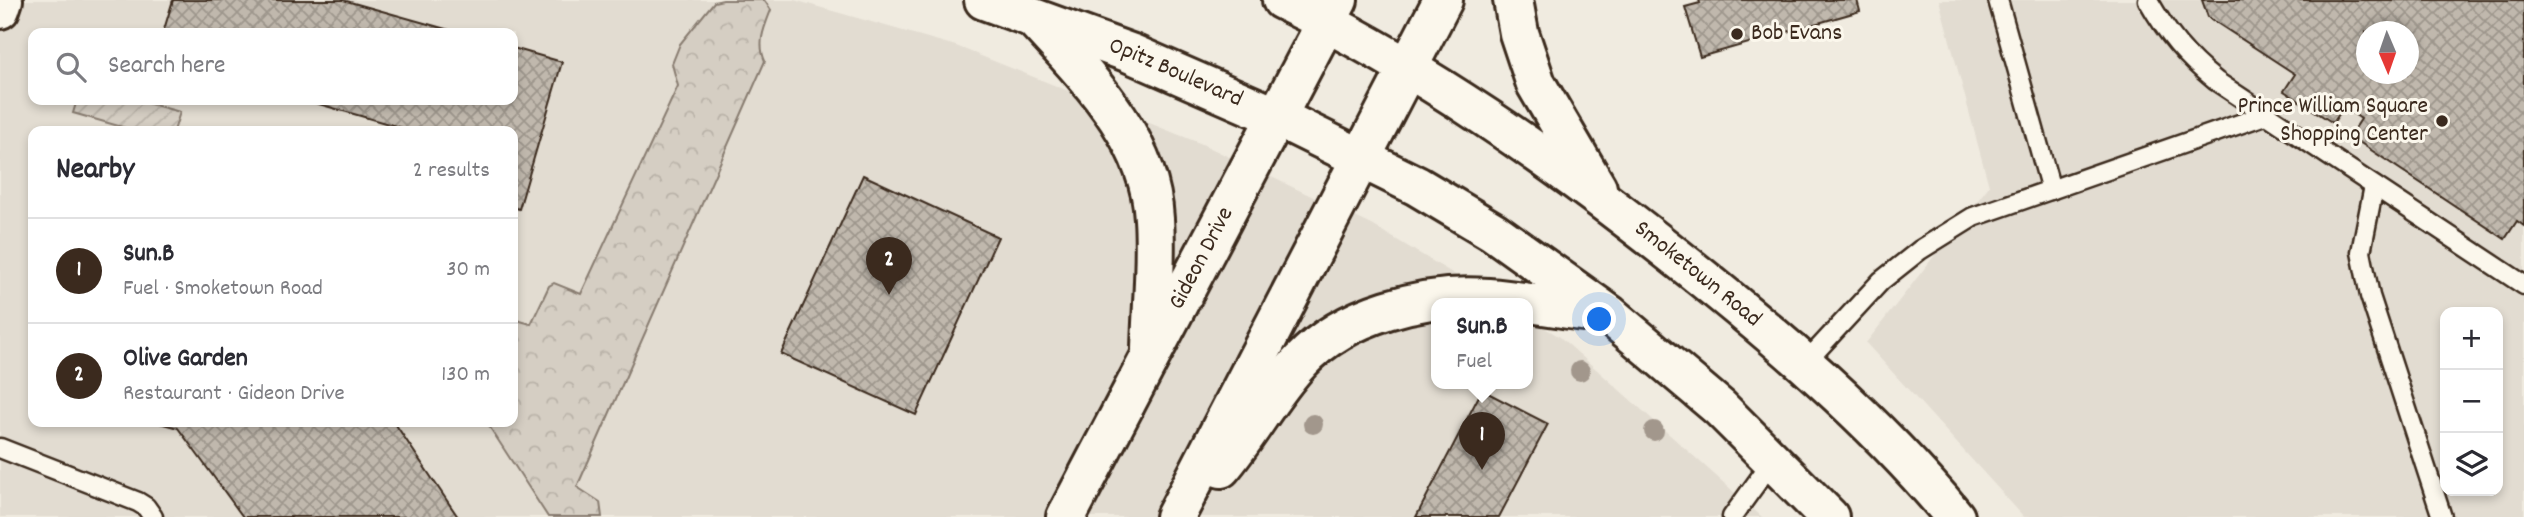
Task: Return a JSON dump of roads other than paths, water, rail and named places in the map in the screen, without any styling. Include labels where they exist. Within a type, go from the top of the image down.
[{"type":"main road","points":[[0,9],[3,0]]},
{"type":"main road","name":"Opitz Boulevard","points":[[984,0],[1130,53],[1277,117],[1362,158]]},
{"type":"main road","points":[[1282,0],[1333,11],[1409,67]]},
{"type":"main road","points":[[1177,513],[1443,0]]},
{"type":"main road","points":[[1513,0],[1518,33],[1536,84],[1603,199]]},
{"type":"main road","name":"Gideon Drive","points":[[1066,517],[1333,11]]},
{"type":"main road","points":[[1031,16],[1093,84],[1134,144],[1149,185],[1154,219],[1151,357]]},
{"type":"main road","name":"Smoketown Road","points":[[1409,67],[1506,129],[1603,199],[1713,286],[1805,363],[1858,413],[1955,517]]},
{"type":"main road","points":[[1362,158],[1494,232],[1610,315],[1720,408],[1829,517]]},
{"type":"main road","points":[[1177,513],[1213,478],[1243,442],[1274,394],[1302,360],[1337,332],[1377,312],[1431,301]]},
{"type":"main road","points":[[1533,304],[1610,315]]},
{"type":"lane","points":[[1998,0],[2050,190]]},
{"type":"lane","points":[[2148,0],[2164,28],[2190,61],[2216,81],[2524,285]]},
{"type":"lane","points":[[1805,363],[1881,281],[1920,250],[1972,217],[2268,114]]},
{"type":"lane","points":[[2374,186],[2361,252],[2370,296],[2442,517]]},
{"type":"lane","points":[[0,448],[138,502],[146,507],[153,517]]},
{"type":"lane","points":[[1732,517],[1773,460]]},
{"type":"place","name":"Bob Evans","points":[[1737,34]]},
{"type":"place","name":"Prince William Square Shopping Center","points":[[2442,121]]},
{"type":"place","name":"Olive Garden","points":[[889,295]]},
{"type":"place","name":"Sun.B","points":[[1482,470]]}]
